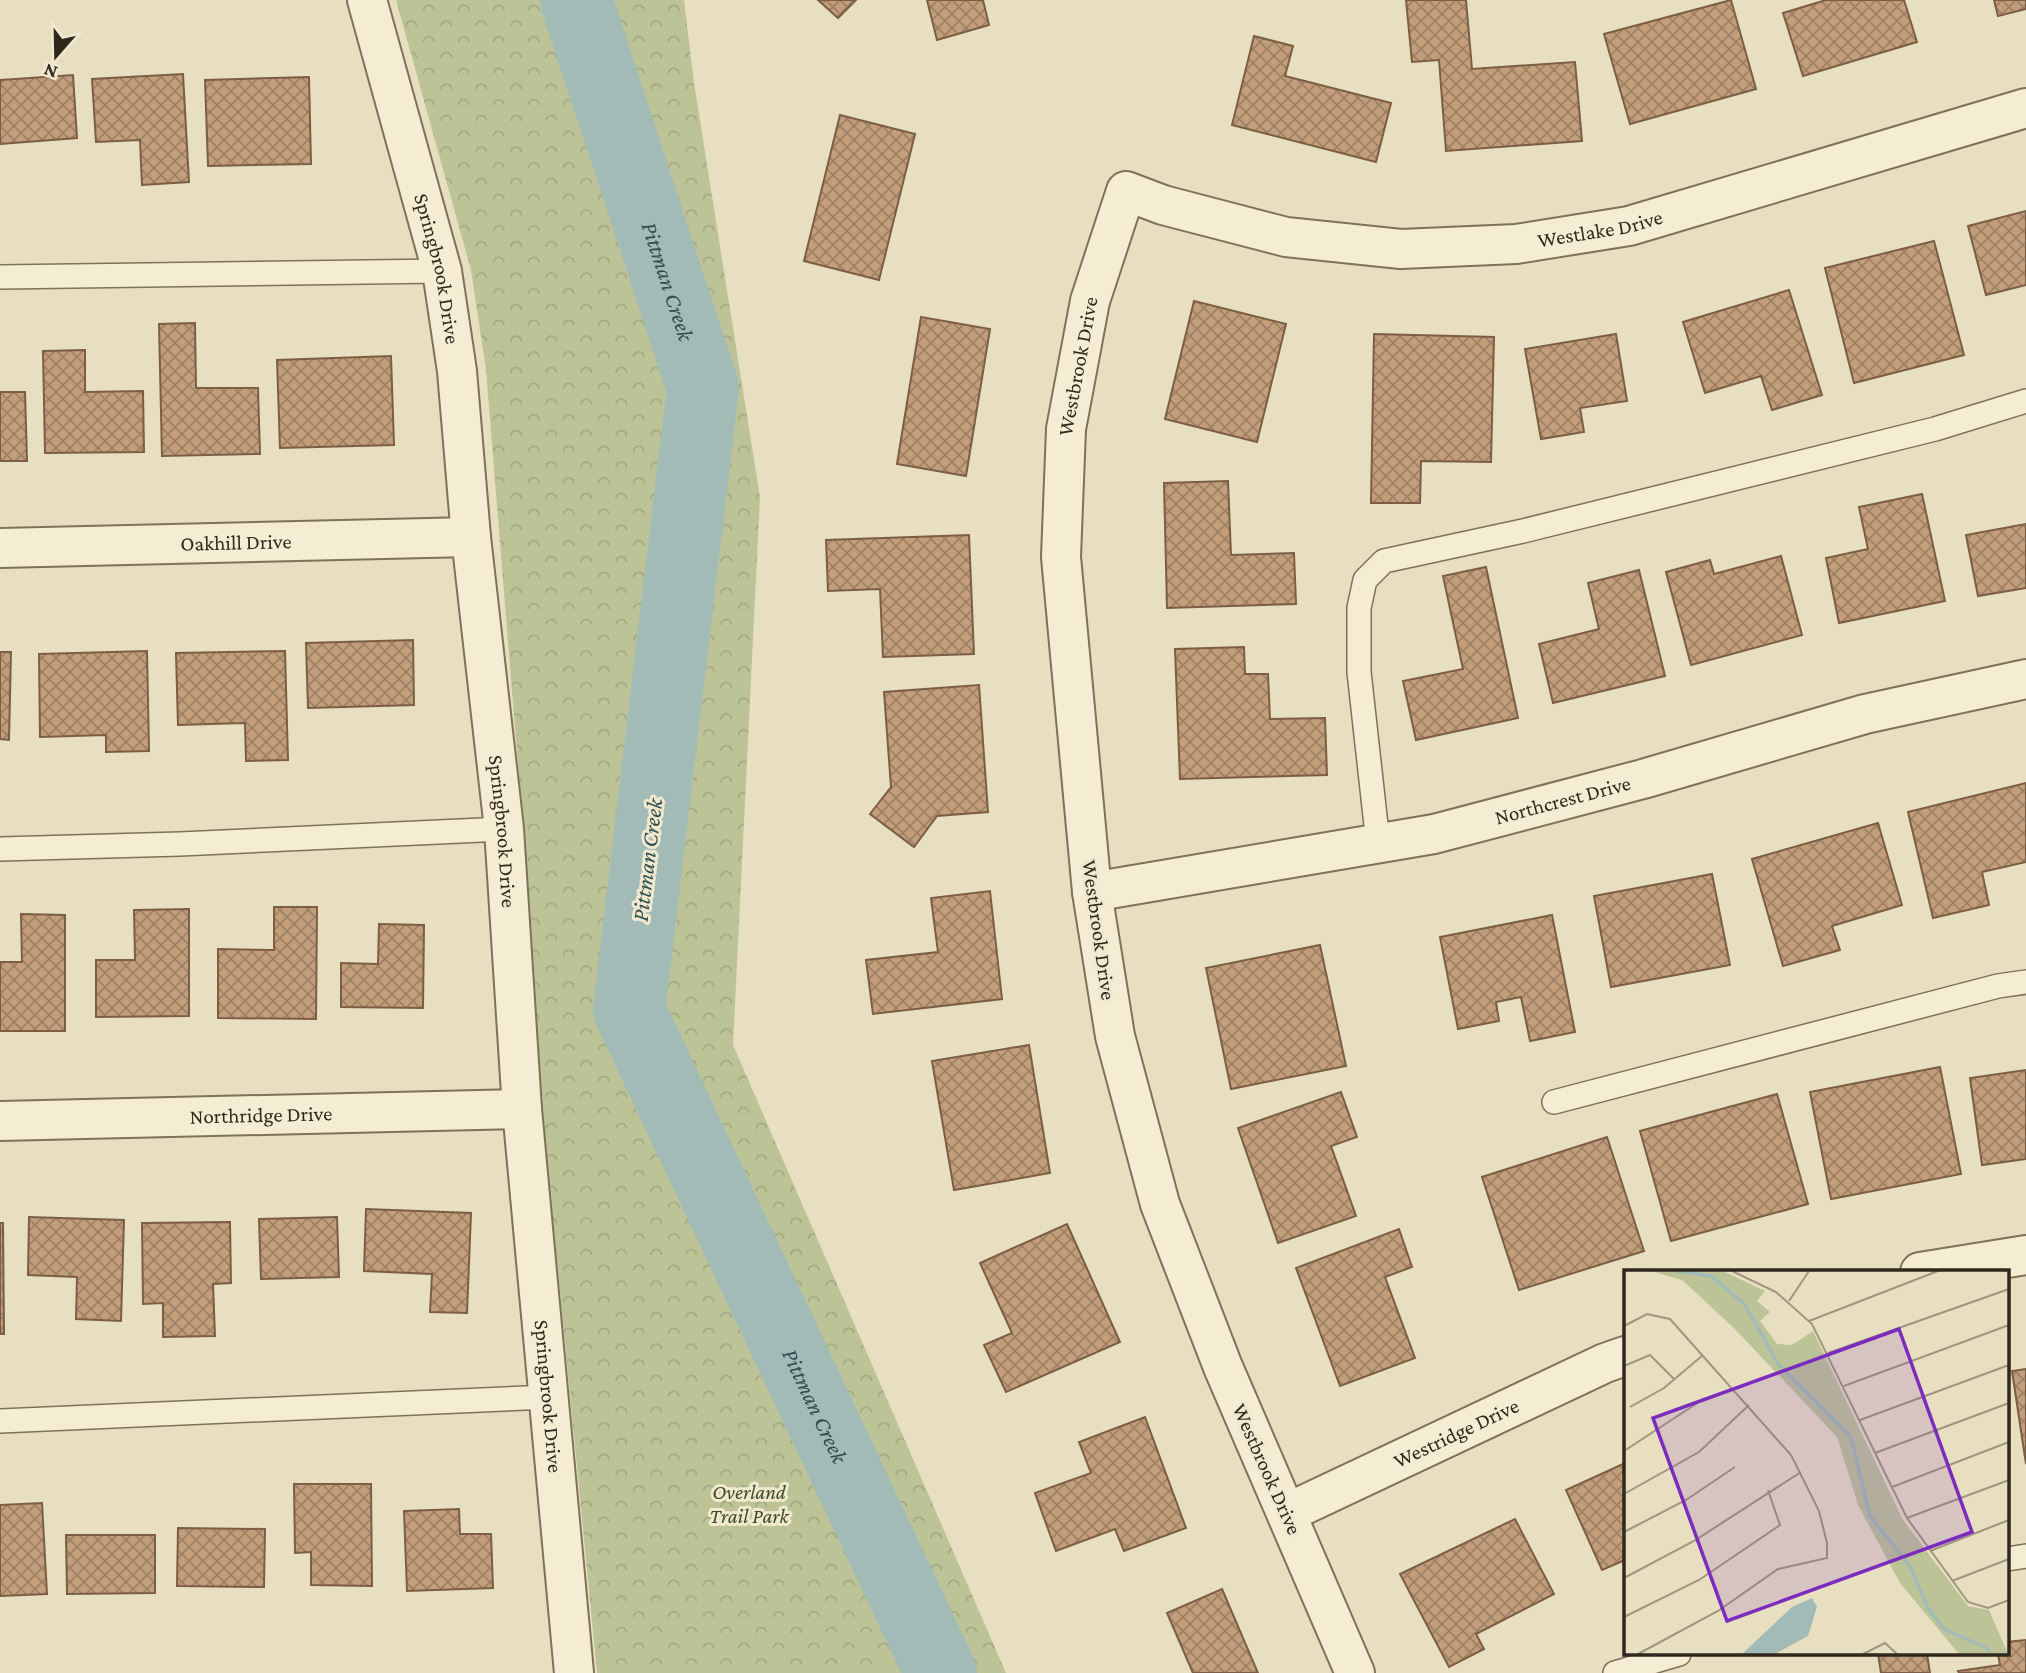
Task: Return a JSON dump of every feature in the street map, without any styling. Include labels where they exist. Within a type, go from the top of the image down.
[{"type":"street","name":"Springbrook Drive","points":[[367,0],[442,271],[457,371],[471,537],[504,829],[522,1109],[574,1673]]},
{"type":"street","name":"Westlake Drive","points":[[1163,205],[1286,237],[1401,249],[1516,244],[1629,226],[2026,108]]},
{"type":"street","name":"Westbrook Drive","points":[[1163,205],[1126,191],[1090,301],[1066,429],[1061,557],[1092,892],[1115,1036],[1160,1204],[1223,1367],[1355,1673]]},
{"type":"street","name":"Oakhill Drive","points":[[0,548],[471,537]]},
{"type":"street","name":"Northcrest Drive","points":[[1092,892],[1434,834],[1630,783],[1866,714],[2026,679]]},
{"type":"street","name":"Northridge Drive","points":[[0,1121],[522,1109]]},
{"type":"street","points":[[1932,1270],[2026,1255]]},
{"type":"street","name":"Westridge Drive","points":[[1287,1513],[1624,1356]]},
{"type":"lane","points":[[0,277],[442,271]]},
{"type":"lane","points":[[1378,843],[1359,672],[1359,608],[1365,580],[1384,561],[1523,531],[1909,436],[2026,401]]},
{"type":"lane","points":[[0,849],[180,844],[504,829]]},
{"type":"lane","points":[[1554,1101],[1998,986],[2026,982]]},
{"type":"lane","points":[[0,1421],[549,1398]]},
{"type":"lane","points":[[2008,1559],[2026,1556]]},
{"type":"lane","points":[[1615,1673],[1672,1656]]},
{"type":"green space","name":"Overland Trail Park","points":[[396,0],[684,0],[694,83],[760,497],[733,1045],[1006,1673],[597,1673],[542,1107],[523,827],[486,370],[471,270]]},
{"type":"building","points":[[818,0],[856,0],[838,18]]},
{"type":"building","points":[[927,0],[983,0],[989,25],[937,40]]},
{"type":"building","points":[[1406,0],[1466,0],[1472,69],[1575,62],[1582,141],[1446,151],[1439,60],[1412,62]]},
{"type":"building","points":[[1731,0],[1756,89],[1630,124],[1604,34]]},
{"type":"building","points":[[1826,0],[1904,0],[1917,42],[1803,76],[1783,13]]},
{"type":"building","points":[[1994,0],[2026,0],[2026,9],[1998,16]]},
{"type":"building","points":[[1254,36],[1293,46],[1285,76],[1391,103],[1376,162],[1232,125]]},
{"type":"building","points":[[183,74],[189,182],[142,185],[140,140],[96,142],[92,79]]},
{"type":"building","points":[[73,75],[77,138],[0,144],[0,80]]},
{"type":"building","points":[[309,77],[311,164],[208,166],[205,80]]},
{"type":"building","points":[[840,115],[915,134],[879,280],[804,261]]},
{"type":"building","points":[[2026,211],[2026,285],[1986,295],[1968,226]]},
{"type":"building","points":[[1934,241],[1964,355],[1854,383],[1825,268]]},
{"type":"building","points":[[1789,290],[1822,395],[1772,410],[1761,376],[1705,393],[1683,322]]},
{"type":"building","points":[[1194,301],[1286,324],[1257,442],[1165,419]]},
{"type":"building","points":[[921,317],[990,329],[966,476],[897,464]]},
{"type":"building","points":[[195,323],[196,388],[258,388],[260,454],[162,456],[159,324]]},
{"type":"building","points":[[1374,334],[1494,337],[1491,462],[1421,461],[1420,503],[1371,503]]},
{"type":"building","points":[[1616,334],[1627,401],[1580,408],[1584,432],[1541,439],[1525,349]]},
{"type":"building","points":[[85,350],[85,392],[143,391],[144,452],[45,453],[43,351]]},
{"type":"building","points":[[391,356],[394,445],[280,448],[277,360]]},
{"type":"building","points":[[0,392],[25,392],[27,461],[0,461]]},
{"type":"building","points":[[1228,481],[1231,555],[1294,553],[1296,604],[1167,608],[1164,483]]},
{"type":"building","points":[[1922,494],[1945,601],[1839,623],[1826,558],[1868,549],[1859,507]]},
{"type":"building","points":[[2026,524],[2026,588],[1978,596],[1966,535]]},
{"type":"building","points":[[969,535],[974,654],[883,657],[880,589],[828,591],[826,540]]},
{"type":"building","points":[[1781,556],[1802,635],[1691,665],[1666,572],[1710,560],[1714,574]]},
{"type":"building","points":[[1486,567],[1518,718],[1416,740],[1403,681],[1463,669],[1443,576]]},
{"type":"building","points":[[1639,570],[1665,676],[1553,703],[1539,644],[1599,629],[1588,583]]},
{"type":"building","points":[[413,640],[414,705],[308,708],[306,643]]},
{"type":"building","points":[[1244,647],[1245,674],[1268,674],[1270,719],[1325,718],[1327,775],[1180,779],[1175,649]]},
{"type":"building","points":[[147,651],[149,751],[106,752],[106,735],[40,737],[39,654]]},
{"type":"building","points":[[285,651],[288,760],[246,761],[245,723],[178,725],[176,653]]},
{"type":"building","points":[[0,652],[11,652],[9,740],[0,739]]},
{"type":"building","points":[[979,685],[988,812],[937,816],[914,847],[870,814],[891,787],[884,692]]},
{"type":"building","points":[[2026,783],[2026,862],[1982,872],[1989,905],[1933,918],[1908,812]]},
{"type":"building","points":[[1878,823],[1902,905],[1832,926],[1840,950],[1783,966],[1752,859]]},
{"type":"building","points":[[1712,874],[1730,965],[1611,987],[1594,896]]},
{"type":"building","points":[[990,891],[1002,999],[873,1014],[866,960],[938,952],[931,898]]},
{"type":"building","points":[[274,907],[317,907],[316,1019],[218,1018],[218,949],[274,950]]},
{"type":"building","points":[[189,909],[189,1016],[96,1017],[96,960],[135,960],[134,910]]},
{"type":"building","points":[[21,914],[65,915],[65,1031],[0,1031],[0,962],[22,962]]},
{"type":"building","points":[[1552,915],[1575,1032],[1530,1041],[1521,997],[1496,1002],[1499,1021],[1458,1029],[1440,937]]},
{"type":"building","points":[[379,924],[424,925],[423,1008],[341,1007],[341,963],[378,964]]},
{"type":"building","points":[[1320,945],[1346,1066],[1231,1089],[1206,968]]},
{"type":"building","points":[[1029,1045],[1050,1173],[954,1190],[932,1061]]},
{"type":"building","points":[[1940,1067],[1961,1174],[1831,1199],[1810,1092]]},
{"type":"building","points":[[2026,1070],[2026,1159],[1982,1165],[1970,1078]]},
{"type":"building","points":[[1341,1092],[1357,1137],[1331,1146],[1356,1216],[1278,1243],[1238,1128]]},
{"type":"building","points":[[1777,1094],[1808,1204],[1671,1241],[1640,1131]]},
{"type":"building","points":[[1607,1137],[1644,1251],[1519,1290],[1482,1177]]},
{"type":"building","points":[[366,1209],[471,1213],[467,1313],[430,1312],[432,1274],[364,1271]]},
{"type":"building","points":[[29,1217],[124,1220],[121,1321],[76,1319],[77,1277],[28,1275]]},
{"type":"building","points":[[337,1217],[339,1277],[261,1279],[259,1219]]},
{"type":"building","points":[[230,1222],[231,1283],[213,1284],[215,1336],[163,1337],[163,1303],[143,1304],[142,1223]]},
{"type":"building","points":[[0,1223],[3,1223],[4,1334],[0,1334]]},
{"type":"building","points":[[1067,1224],[1120,1342],[1006,1392],[984,1345],[1012,1333],[980,1263]]},
{"type":"building","points":[[1399,1229],[1412,1267],[1385,1277],[1415,1358],[1340,1386],[1296,1268]]},
{"type":"building","points":[[2026,1369],[2026,1464],[2012,1371]]},
{"type":"building","points":[[1145,1417],[1186,1528],[1124,1551],[1115,1529],[1056,1551],[1035,1493],[1091,1473],[1079,1442]]},
{"type":"building","points":[[1624,1463],[1624,1560],[1602,1570],[1566,1490]]},
{"type":"building","points":[[294,1484],[371,1484],[372,1586],[311,1585],[311,1552],[295,1553]]},
{"type":"building","points":[[42,1503],[47,1594],[0,1596],[0,1505]]},
{"type":"building","points":[[459,1509],[460,1534],[491,1534],[493,1588],[407,1591],[404,1511]]},
{"type":"building","points":[[1515,1519],[1554,1594],[1476,1634],[1484,1649],[1449,1667],[1400,1574]]},
{"type":"building","points":[[178,1528],[265,1529],[264,1587],[177,1586]]},
{"type":"building","points":[[66,1535],[155,1535],[155,1593],[67,1594]]},
{"type":"building","points":[[1222,1589],[1258,1673],[1193,1673],[1167,1613]]},
{"type":"building","points":[[2026,1640],[2026,1673],[1959,1673],[1958,1671],[2000,1665],[1998,1656],[2008,1656],[2008,1642]]},
{"type":"building","points":[[1878,1656],[1927,1656],[1930,1673],[1881,1673]]},
{"type":"waterway","name":"Pittman Creek","points":[[576,0],[703,388],[629,1010],[941,1673]]}]
